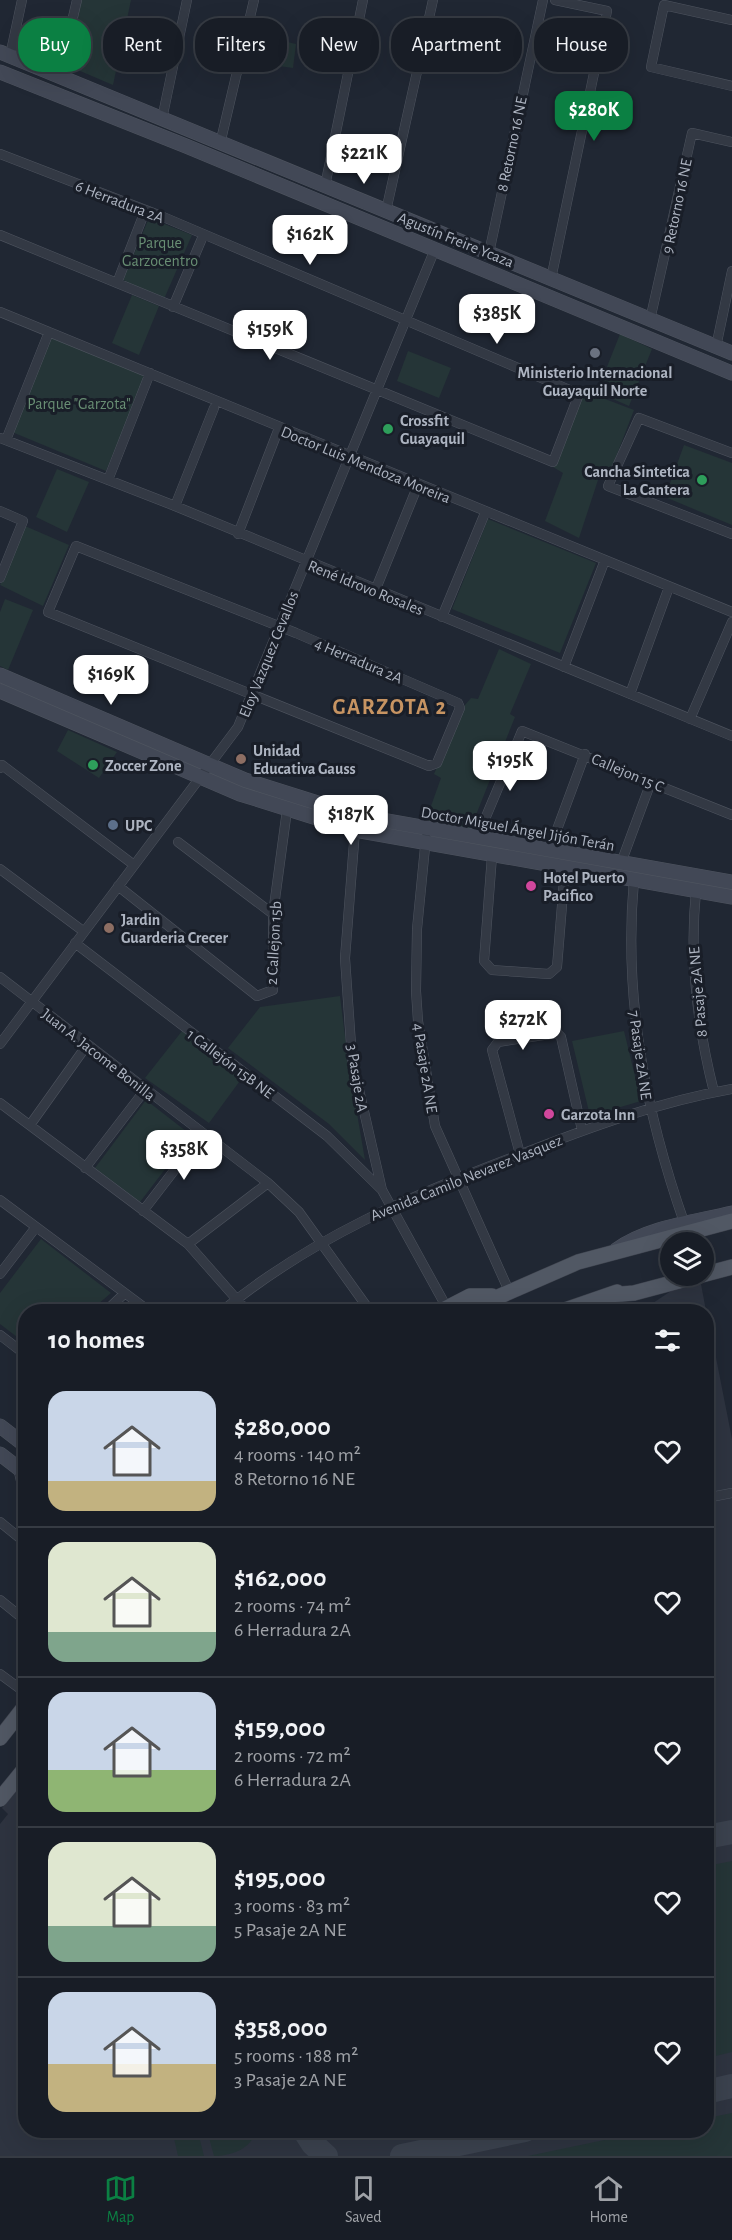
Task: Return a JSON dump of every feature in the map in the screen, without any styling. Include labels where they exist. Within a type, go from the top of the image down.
[{"type":"main road","name":"Agustín Freire Ycaza","points":[[5,54],[732,353]]},
{"type":"main road","name":"Agustín Freire Ycaza","points":[[0,72],[732,373]]},
{"type":"main road","name":"Doctor Miguel Ángel Jijón Terán","points":[[0,675],[245,780],[358,816],[732,882]]},
{"type":"main road","name":"Doctor Miguel Ángel Jijón Terán","points":[[0,691],[200,777],[287,810],[355,830],[732,897]]},
{"type":"main road","points":[[616,1250],[629,1240],[732,1213]]},
{"type":"main road","points":[[481,1304],[578,1262],[616,1250],[732,1221]]},
{"type":"main road","points":[[714,1263],[732,1258]]},
{"type":"main road","points":[[609,1295],[634,1293],[732,1267]]},
{"type":"main road","points":[[583,1304],[660,1278]]},
{"type":"main road","points":[[455,1304],[470,1296],[504,1293]]},
{"type":"main road","points":[[0,1426],[18,1440]]},
{"type":"main road","points":[[0,1454],[18,1468]]},
{"type":"main road","points":[[0,1738],[18,1715]]},
{"type":"main road","points":[[0,1799],[18,1780]]},
{"type":"street","points":[[5,54],[22,0]]},
{"type":"street","points":[[59,77],[77,0]]},
{"type":"street","points":[[162,119],[187,0]]},
{"type":"street","points":[[220,144],[254,0]]},
{"type":"street","points":[[325,186],[363,0]]},
{"type":"street","points":[[386,211],[433,0]]},
{"type":"street","name":"8 Retorno 16 NE","points":[[489,253],[543,0]]},
{"type":"street","points":[[551,279],[607,11],[555,0]]},
{"type":"street","points":[[732,20],[664,5],[651,67],[732,86]]},
{"type":"street","name":"9 Retorno 16 NE","points":[[650,320],[692,133],[732,142]]},
{"type":"street","name":"6 Herradura 2A","points":[[0,154],[145,211],[579,394],[553,462],[377,390]]},
{"type":"street","points":[[117,283],[145,211]]},
{"type":"street","points":[[0,235],[377,390]]},
{"type":"street","points":[[173,307],[203,237]]},
{"type":"street","name":"Eloy Vazquez Cevallos","points":[[0,1044],[238,727],[435,249]]},
{"type":"street","points":[[716,347],[732,271]]},
{"type":"street","name":"Doctor Luis Mendoza Moreira","points":[[0,312],[485,513],[732,612]]},
{"type":"street","points":[[3,439],[49,333]]},
{"type":"street","points":[[108,480],[150,373]]},
{"type":"street","points":[[175,506],[214,408]]},
{"type":"street","points":[[732,453],[639,418],[608,486],[732,534]]},
{"type":"street","points":[[238,534],[279,428]]},
{"type":"street","name":"René Idrovo Rosales","points":[[3,439],[175,506],[375,591],[732,736]]},
{"type":"street","points":[[375,591],[418,485]]},
{"type":"street","points":[[0,512],[23,521],[0,578]]},
{"type":"street","points":[[442,617],[485,513]]},
{"type":"street","name":"4 Herradura 2A","points":[[76,546],[279,626],[458,703],[460,708],[437,763],[429,766],[251,695],[48,612],[76,546]]},
{"type":"street","points":[[564,667],[605,561]]},
{"type":"street","points":[[630,694],[669,587]]},
{"type":"street","points":[[690,719],[732,622]]},
{"type":"street","name":"Callejon 15 C","points":[[477,838],[520,732],[524,731],[732,815]]},
{"type":"street","points":[[549,851],[585,754]]},
{"type":"street","points":[[0,768],[2,765],[134,865]]},
{"type":"street","points":[[621,863],[651,782]]},
{"type":"street","name":"2 Callejon 15b","points":[[118,886],[258,996],[266,995],[273,990],[273,914],[287,810]]},
{"type":"street","name":"3 Pasaje 2A","points":[[355,830],[345,958],[352,1059],[382,1190],[441,1304]]},
{"type":"street","name":"4 Pasaje 2A NE","points":[[427,830],[417,929],[417,1021],[435,1126],[504,1293]]},
{"type":"street","points":[[178,842],[273,914]]},
{"type":"street","points":[[492,856],[484,961],[492,970],[549,974],[557,967],[565,868]]},
{"type":"street","points":[[0,869],[83,931]]},
{"type":"street","name":"7 Pasaje 2A NE","points":[[634,880],[632,961],[634,1001],[650,1109],[685,1225]]},
{"type":"street","name":"8 Pasaje 2A NE","points":[[696,891],[693,942],[694,993],[701,1043],[714,1092]]},
{"type":"street","name":"1 Callejón 15B NE","points":[[75,943],[327,1136],[382,1190]]},
{"type":"street","name":"Juan A. Jacome Bonilla","points":[[0,977],[268,1183],[299,1212],[365,1304]]},
{"type":"street","points":[[520,1154],[492,1050],[498,1042],[557,1033],[561,1037],[582,1130]]},
{"type":"street","points":[[30,1125],[87,1045]]},
{"type":"street","name":"Avenida Camilo Nevarez Vasquez","points":[[231,1304],[321,1242],[389,1206],[582,1130],[650,1109],[732,1089]]},
{"type":"street","points":[[85,1168],[145,1090]]},
{"type":"street","points":[[0,1102],[188,1244],[242,1304]]},
{"type":"street","points":[[143,1211],[203,1133]]},
{"type":"street","points":[[188,1244],[268,1183]]},
{"type":"street","points":[[0,1200],[140,1304]]},
{"type":"street","points":[[0,1274],[36,1227]]},
{"type":"street","points":[[113,1304],[125,1293]]},
{"type":"street","points":[[0,1335],[18,1348]]},
{"type":"street","points":[[714,1496],[732,1493]]},
{"type":"street","points":[[0,1522],[18,1537]]},
{"type":"street","points":[[0,1600],[18,1615]]},
{"type":"street","points":[[0,1674],[18,1687]]},
{"type":"shaded area","points":[[701,1286],[705,1304],[652,1304],[671,1291]]},
{"type":"shaded area","points":[[714,1348],[732,1439],[732,2156],[0,2156],[0,1824],[8,1814],[2,1808],[18,1789],[18,2138],[714,2138]]},
{"type":"green space","points":[[80,0],[131,0],[127,18],[103,18],[103,72],[116,72],[113,85],[82,72],[91,72],[91,18],[76,18]]},
{"type":"green space","points":[[287,42],[296,44],[293,68],[287,67]]},
{"type":"green space","name":"Parque Garzocentro","points":[[149,218],[192,235],[164,299],[123,280]]},
{"type":"green space","points":[[132,295],[159,306],[139,355],[112,343]]},
{"type":"green space","points":[[620,334],[652,349],[629,406],[597,392]]},
{"type":"green space","name":"Parque \"Garzota\"","points":[[52,335],[146,374],[106,471],[12,432]]},
{"type":"green space","points":[[408,351],[451,368],[439,398],[397,381]]},
{"type":"green space","points":[[584,391],[634,410],[609,475],[599,477],[579,538],[545,521],[563,473],[553,467]]},
{"type":"green space","name":"Cancha Sintetica La Cantera","points":[[684,445],[732,463],[732,525],[665,497]]},
{"type":"green space","points":[[57,469],[89,482],[67,532],[36,517]]},
{"type":"green space","points":[[488,519],[596,563],[560,653],[452,609]]},
{"type":"green space","points":[[25,526],[69,545],[43,606],[0,585]]},
{"type":"green space","points":[[5,599],[33,610],[8,670],[0,666],[0,612]]},
{"type":"green space","points":[[499,649],[531,664],[510,714],[515,717],[470,830],[426,820],[441,778],[434,774],[465,705],[471,698],[478,699]]},
{"type":"green space","name":"Zoccer Zone","points":[[68,730],[117,752],[99,778],[57,751]]},
{"type":"green space","points":[[340,996],[348,1061],[365,1160],[329,1124],[228,1048],[260,1007]]},
{"type":"green space","points":[[182,1031],[242,1078],[209,1123],[145,1078]]},
{"type":"green space","points":[[624,1031],[641,1101],[590,1116],[572,1041]]},
{"type":"green space","points":[[146,1100],[191,1135],[140,1202],[95,1168]]},
{"type":"green space","points":[[41,1239],[111,1293],[98,1304],[18,1304],[18,1338],[0,1324],[0,1293]]},
{"type":"green space","points":[[732,1861],[732,2052],[714,2056],[714,1865]]},
{"type":"green space","points":[[732,2113],[732,2156],[528,2156],[614,2138],[714,2138],[714,2117]]},
{"type":"green space","points":[[174,2138],[198,2138],[200,2140],[204,2156],[178,2156]]},
{"type":"green space","points":[[209,2138],[253,2138],[245,2147],[234,2153],[214,2156]]},
{"type":"taxiway","points":[[714,1835],[732,1832]]},
{"type":"taxiway","points":[[714,2090],[732,2086]]},
{"type":"taxiway","points":[[309,2138],[326,2156]]},
{"type":"taxiway","points":[[402,2156],[487,2138]]},
{"type":"place","name":"Ministerio Internacional Guayaquil Norte","points":[[595,353]]},
{"type":"place","name":"Crossfit Guayaquil","points":[[388,429]]},
{"type":"place","name":"Cancha Sintetica La Cantera","points":[[702,480]]},
{"type":"place","name":"Unidad Educativa Gauss","points":[[241,759]]},
{"type":"place","name":"Zoccer Zone","points":[[93,765]]},
{"type":"place","name":"UPC","points":[[113,825]]},
{"type":"place","name":"Hotel Puerto Pacifico","points":[[531,886]]},
{"type":"place","name":"Jardin Guarderia Crecer","points":[[109,928]]},
{"type":"place","name":"Garzota Inn","points":[[549,1114]]},
{"type":"district","name":"GARZOTA 2","points":[[390,706]]}]
